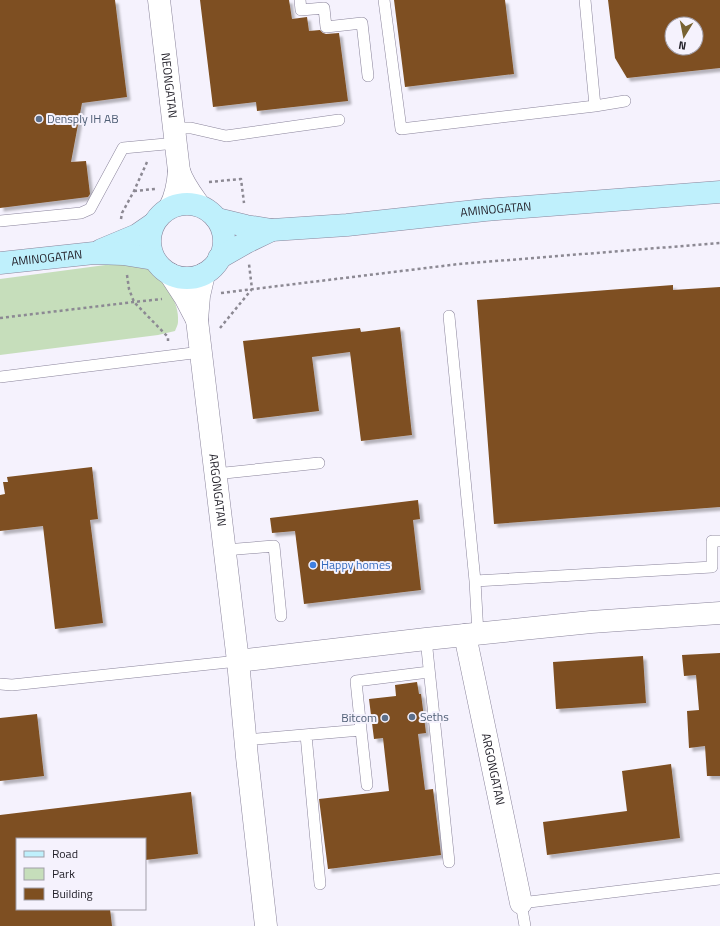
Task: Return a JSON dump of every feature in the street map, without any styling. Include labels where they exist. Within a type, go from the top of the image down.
[{"type":"street","name":"NEONGATAN","points":[[159,0],[168,139],[181,178],[199,205]]},
{"type":"street","name":"NEONGATAN","points":[[170,207],[175,197],[179,171]]},
{"type":"street","name":"AMINOGATAN","points":[[217,219],[272,230],[347,225],[485,210],[720,192]]},
{"type":"street","points":[[170,274],[182,278],[204,274],[213,267],[220,258],[224,239],[222,228],[212,213],[199,205],[189,203],[170,207],[160,214],[153,224],[149,236],[150,248],[154,259],[161,268],[170,274],[192,296]]},
{"type":"street","name":"AMINOGATAN","points":[[94,252],[137,235],[153,224]]},
{"type":"street","name":"AMINOGATAN","points":[[220,258],[247,242],[272,230]]},
{"type":"street","name":"AMINOGATAN","points":[[0,263],[94,252],[123,254],[154,259]]},
{"type":"street","name":"ARGONGATAN","points":[[204,274],[192,296],[197,320],[238,660],[245,740],[266,926]]},
{"type":"street","points":[[238,660],[591,622],[720,613]]},
{"type":"street","name":"ARGONGATAN","points":[[472,634],[521,903]]},
{"type":"lane","points":[[300,0],[302,10],[324,8],[326,27],[362,23],[368,76]]},
{"type":"lane","points":[[384,0],[401,129],[595,106],[625,101]]},
{"type":"lane","points":[[585,0],[595,106]]},
{"type":"lane","points":[[0,221],[81,213],[90,209],[123,148],[168,139],[191,128],[226,136],[339,120]]},
{"type":"lane","points":[[449,316],[475,581],[472,634]]},
{"type":"lane","points":[[0,377],[201,352]]},
{"type":"lane","points":[[215,474],[319,463]]},
{"type":"lane","points":[[475,581],[712,567],[712,541],[720,541]]},
{"type":"lane","points":[[224,550],[274,546],[281,616]]},
{"type":"lane","points":[[426,639],[449,862]]},
{"type":"lane","points":[[0,684],[12,685],[238,660]]},
{"type":"lane","points":[[366,785],[356,681],[429,672]]},
{"type":"lane","points":[[245,740],[361,730]]},
{"type":"lane","points":[[306,735],[320,884]]},
{"type":"lane","points":[[525,926],[521,903],[720,879]]},
{"type":"path","points":[[119,225],[122,212],[168,139]]},
{"type":"path","points":[[0,318],[459,264],[720,243]]},
{"type":"path","points":[[134,302],[168,337],[170,356]]},
{"type":"green space","points":[[113,264],[143,267],[153,273],[165,284],[174,299],[178,315],[178,322],[175,331],[158,335],[0,355],[0,279]]},
{"type":"building","name":"Densply IH AB","points":[[0,0],[115,0],[127,97],[82,103],[71,162],[86,161],[90,194],[88,197],[0,208]]},
{"type":"building","points":[[200,0],[289,0],[292,19],[307,17],[309,31],[320,30],[326,34],[339,33],[348,101],[257,111],[256,102],[213,107]]},
{"type":"building","points":[[394,0],[505,0],[514,74],[405,87]]},
{"type":"building","points":[[608,0],[720,0],[720,68],[627,78],[615,58]]},
{"type":"building","points":[[673,285],[673,290],[720,287],[720,507],[494,524],[477,300]]},
{"type":"building","points":[[400,327],[412,435],[361,441],[350,352],[312,357],[319,411],[253,419],[243,341],[360,328],[361,332]]},
{"type":"building","points":[[92,467],[98,519],[90,520],[103,623],[55,629],[43,526],[0,531],[0,495],[5,494],[3,482],[8,482],[7,477]]},
{"type":"building","points":[[418,500],[420,519],[413,520],[421,590],[304,604],[295,531],[272,533],[270,518]]},
{"type":"building","points":[[720,653],[720,776],[707,776],[705,746],[689,748],[687,711],[699,710],[696,675],[684,676],[682,655]]},
{"type":"building","points":[[643,656],[646,703],[556,709],[553,662]]},
{"type":"building","points":[[417,682],[419,694],[421,694],[426,733],[418,734],[425,790],[433,789],[441,855],[328,869],[319,799],[389,791],[383,738],[374,739],[369,699],[396,696],[395,685]]},
{"type":"building","points":[[37,714],[44,776],[0,781],[0,718]]},
{"type":"building","points":[[671,764],[680,838],[547,855],[543,822],[627,811],[622,771]]},
{"type":"building","points":[[191,792],[198,854],[146,860],[146,838],[16,838],[16,910],[110,910],[112,926],[0,926],[0,815]]},
{"type":"place","name":"Densply IH AB","points":[[39,119]]},
{"type":"place","name":"Happy homes","points":[[313,565]]},
{"type":"place","name":"Seths","points":[[412,717]]},
{"type":"place","name":"Bitcom","points":[[385,718]]}]
